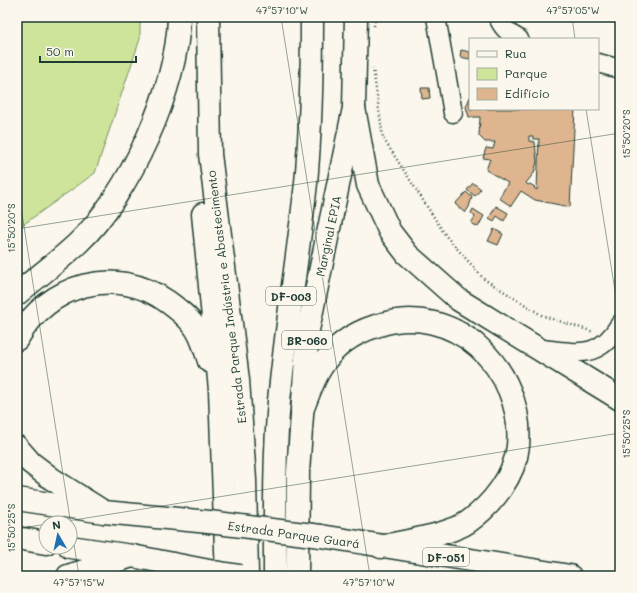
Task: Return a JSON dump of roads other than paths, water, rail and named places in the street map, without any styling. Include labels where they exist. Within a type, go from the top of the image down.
[{"type":"main road","points":[[17,294],[78,242],[98,219],[119,190],[139,154],[160,108],[174,57],[179,17]]},
{"type":"main road","name":"Estrada Parque Indústria e Abastecimento","points":[[208,17],[210,154],[238,380],[245,480],[247,576]]},
{"type":"main road","name":"DF-003","points":[[275,576],[274,478],[279,403],[286,336],[306,182],[310,128],[312,17]]},
{"type":"main road","points":[[312,68],[324,17]]},
{"type":"main road","name":"Marginal EPIA","points":[[298,576],[298,472],[308,330],[354,108],[356,17]]},
{"type":"main road","points":[[354,108],[368,185],[390,232],[411,258],[459,300],[620,399]]},
{"type":"main road","points":[[210,154],[203,181],[203,213],[220,390],[220,574]]},
{"type":"main road","points":[[17,339],[26,324],[43,306],[57,296],[74,288],[88,284],[104,282],[124,283],[142,288],[160,296],[188,318],[198,332],[220,390]]},
{"type":"main road","points":[[302,405],[321,367],[338,347],[356,334],[386,322],[411,319],[442,325],[462,334],[477,344],[496,366],[508,388],[513,402],[518,435],[515,459],[497,496],[467,523],[448,530],[381,547]]},
{"type":"main road","points":[[286,336],[302,405]]},
{"type":"main road","points":[[17,448],[31,463],[52,479],[104,512]]},
{"type":"main road","name":"Estrada Parque Guará","points":[[17,499],[104,512],[209,522],[322,536],[381,547],[570,576]]},
{"type":"main road","points":[[17,538],[38,542]]},
{"type":"main road","points":[[78,548],[132,556],[220,574],[240,576]]},
{"type":"main road","points":[[68,576],[132,556]]},
{"type":"lane","points":[[436,17],[453,113]]},
{"type":"lane","points":[[498,17],[503,27],[511,35],[517,38]]},
{"type":"lane","points":[[599,63],[620,69]]},
{"type":"lane","points":[[540,349],[586,352],[605,345],[616,331]]}]
